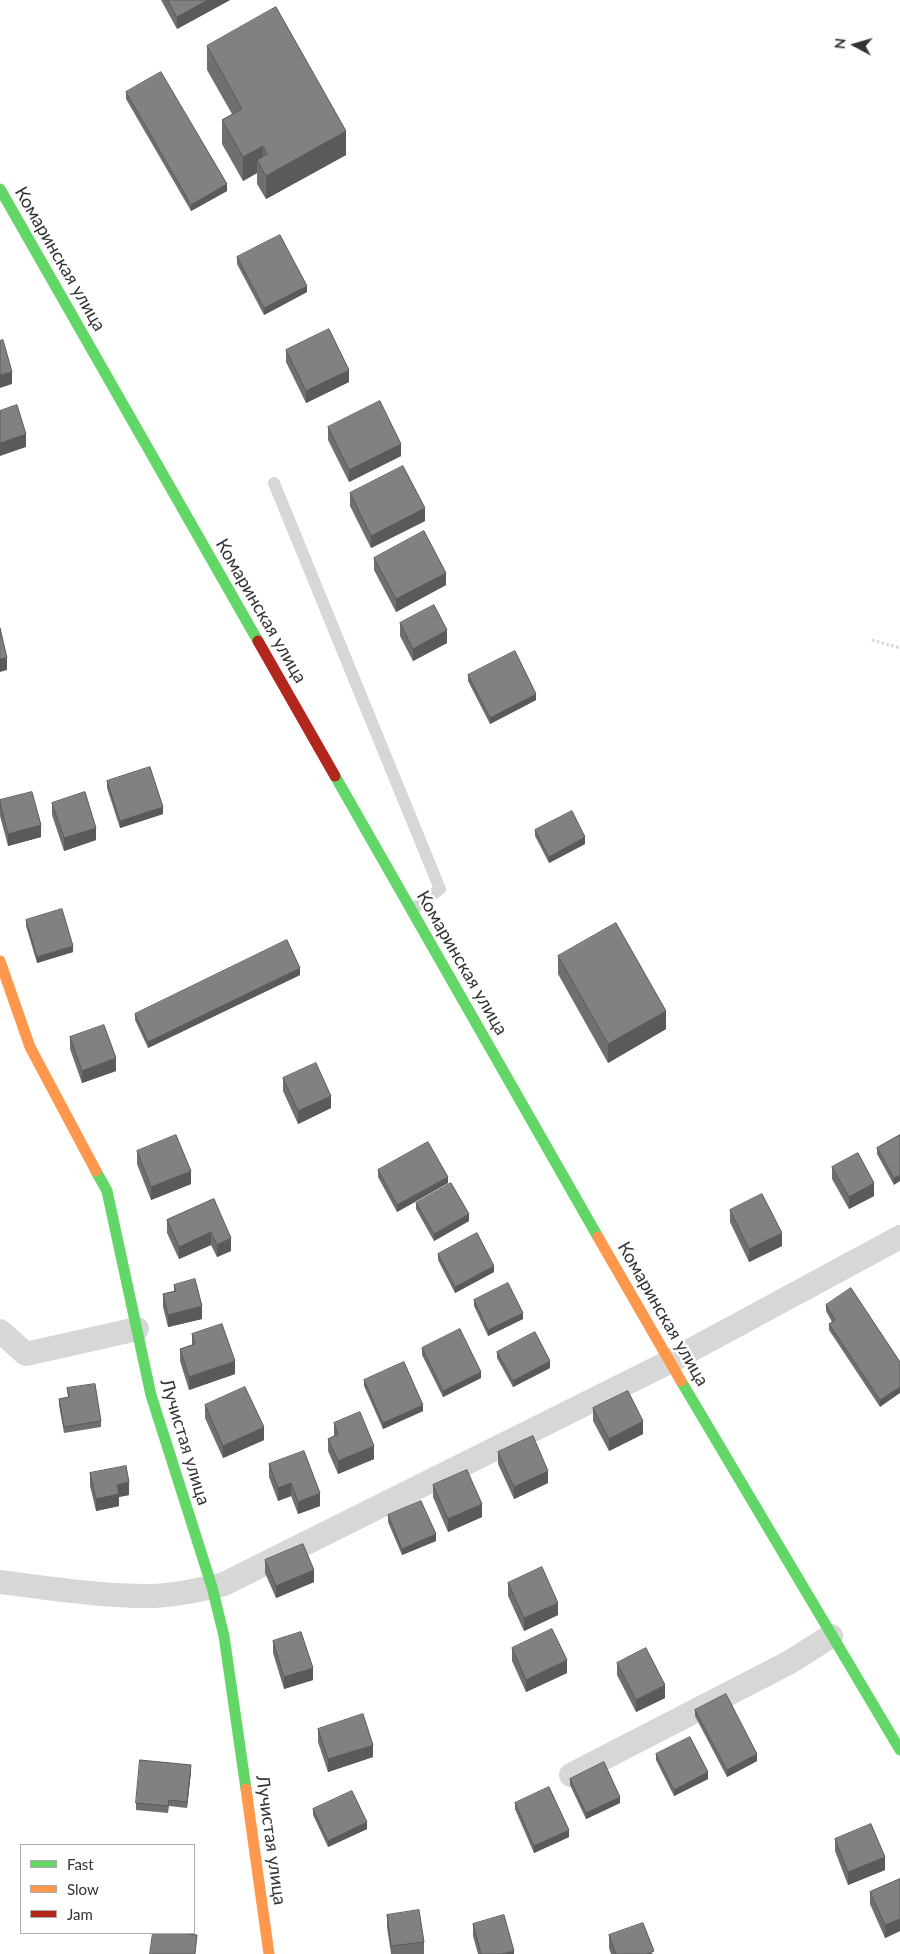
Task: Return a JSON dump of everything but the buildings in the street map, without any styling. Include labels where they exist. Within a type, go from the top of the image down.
[{"type":"street","name":"Комаринская улица","points":[[0,188],[670,1362],[900,1750]]},
{"type":"street","name":"Лучистая улица","points":[[0,961],[30,1047],[107,1191],[151,1395],[212,1588],[224,1636],[269,1954]]},
{"type":"street","points":[[0,1582],[98,1594],[150,1596],[184,1594],[224,1584],[670,1362],[900,1237]]},
{"type":"street","points":[[0,1331],[26,1354],[137,1329]]},
{"type":"street","points":[[571,1775],[790,1662],[832,1636]]},
{"type":"lane","points":[[274,483],[440,889],[412,910]]},
{"type":"path","points":[[872,640],[900,648]]},
{"type":"traffic: fast","points":[[0,189],[258,641]]},
{"type":"traffic: fast","points":[[335,776],[598,1237]]},
{"type":"traffic: fast","points":[[96,1171],[107,1191],[151,1395],[212,1587],[224,1636],[246,1789]]},
{"type":"traffic: fast","points":[[681,1381],[900,1750]]},
{"type":"traffic: slow","points":[[0,961],[30,1047],[96,1171]]},
{"type":"traffic: slow","points":[[598,1237],[681,1381]]},
{"type":"traffic: slow","points":[[246,1789],[269,1954]]},
{"type":"traffic: jam","points":[[258,641],[335,776]]}]
